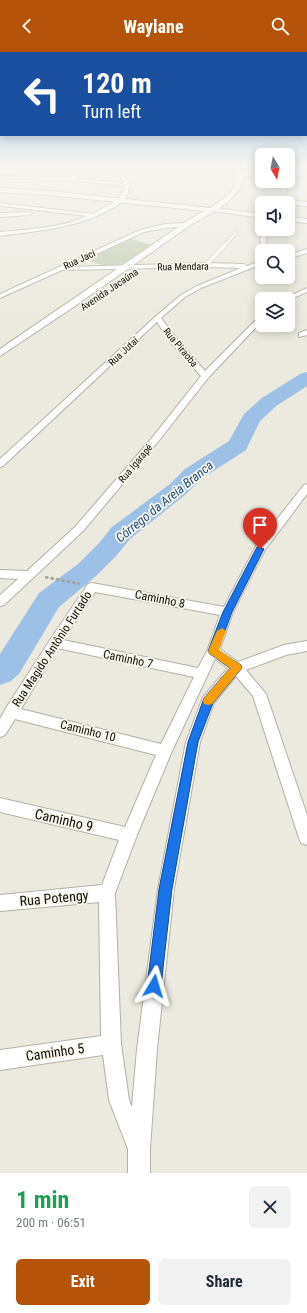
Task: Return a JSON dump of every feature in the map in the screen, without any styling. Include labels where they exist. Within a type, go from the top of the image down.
[{"type":"street","points":[[0,234],[72,224],[88,217]]},
{"type":"street","name":"Avenida Jacaúna","points":[[3,357],[184,226],[199,217]]},
{"type":"street","name":"Avenida Jacaúna","points":[[3,357],[141,267],[210,217]]},
{"type":"street","points":[[295,220],[307,221]]},
{"type":"street","name":"Rua Jaci","points":[[0,296],[142,231],[165,226],[184,226]]},
{"type":"street","points":[[0,241],[22,232]]},
{"type":"street","points":[[295,255],[307,251]]},
{"type":"street","name":"Rua Mendara","points":[[74,262],[92,267]]},
{"type":"street","name":"Rua Jutaí","points":[[0,464],[157,318],[184,296],[199,287],[255,264]]},
{"type":"street","name":"Rua Mendara","points":[[58,269],[206,265],[249,266]]},
{"type":"street","points":[[295,296],[306,292]]},
{"type":"street","name":"Rua Piraoba","points":[[157,318],[174,341],[206,376]]},
{"type":"street","name":"Rua Igarapé","points":[[0,602],[79,529],[154,441],[206,376],[255,324]]},
{"type":"street","points":[[139,1149],[119,1100],[111,1044],[107,893],[129,835],[165,751],[203,674],[227,612],[260,549],[307,487]]},
{"type":"street","points":[[0,574],[29,575]]},
{"type":"street","name":"Caminho 8","points":[[89,586],[227,612]]},
{"type":"street","name":"Rua Magido Antônio Furtado","points":[[0,731],[89,586]]},
{"type":"street","name":"Caminho 7","points":[[54,643],[203,674]]},
{"type":"street","points":[[139,1173],[139,1149],[146,1049],[166,889],[193,742],[208,701],[229,674],[237,668],[284,650],[307,646]]},
{"type":"street","points":[[213,651],[237,668],[259,694],[307,838]]},
{"type":"street","name":"Caminho 10","points":[[11,712],[165,751]]},
{"type":"street","name":"Caminho 9","points":[[0,804],[129,835]]},
{"type":"street","name":"Rua Potengy","points":[[0,903],[107,893]]},
{"type":"street","name":"Caminho 5","points":[[0,1060],[111,1044]]},
{"type":"lane","points":[[206,265],[236,233]]},
{"type":"path","points":[[60,580],[89,586]]},
{"type":"green space","points":[[131,239],[155,246],[132,259],[116,265],[100,264],[91,261],[92,257]]},
{"type":"waterway","name":"Córrego da Areia Branca","points":[[0,673],[8,666],[49,600],[87,570],[108,549],[121,533],[178,489],[193,474],[238,445],[251,418],[269,402],[307,378]]},
{"type":"slow traffic","points":[[208,701],[229,674],[237,668],[213,651],[222,631]]},
{"type":"route","points":[[154,986],[166,889],[176,842],[193,742],[208,701],[229,674],[237,668],[213,651],[227,612],[260,549]]}]
